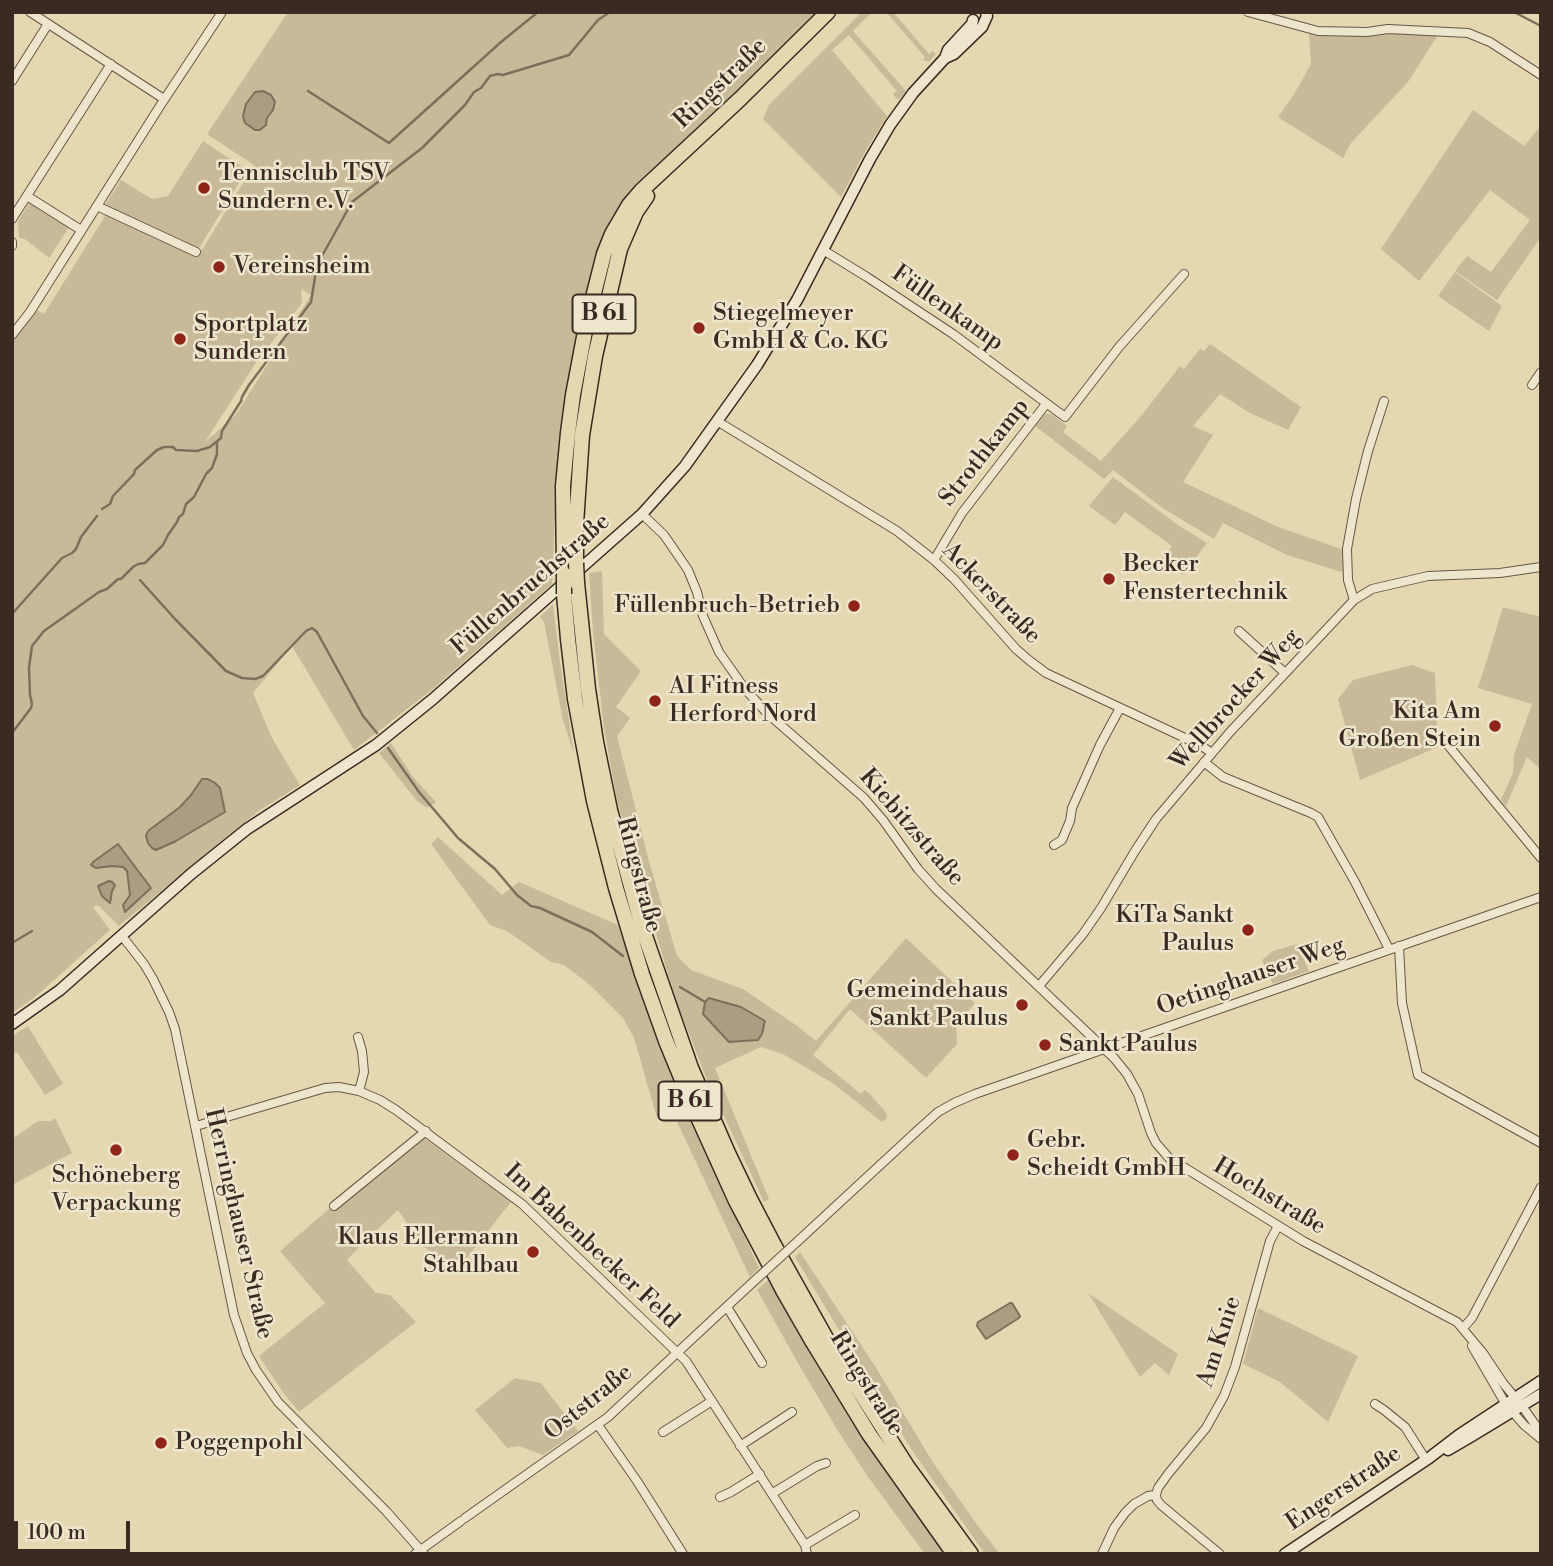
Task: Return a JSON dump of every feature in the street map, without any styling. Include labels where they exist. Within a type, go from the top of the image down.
[{"type":"highway","name":"Ringstraße","points":[[828,12],[648,184],[629,205],[612,234],[599,272],[579,359],[568,433],[563,497],[569,649],[575,699],[594,801],[616,888],[676,1066],[719,1165],[784,1293],[869,1434],[954,1554]]},
{"type":"highway","name":"Ringstraße","points":[[675,159],[636,212],[620,249],[594,356],[582,435],[576,524],[577,583],[587,689],[610,810],[643,930],[667,1002],[691,1068],[750,1199],[827,1340],[907,1466],[971,1554]]},
{"type":"street","points":[[30,12],[164,99]]},
{"type":"street","points":[[12,335],[30,312],[222,12]]},
{"type":"street","points":[[1248,12],[1318,31],[1367,32],[1388,29],[1468,33],[1490,42],[1541,75]]},
{"type":"street","points":[[970,16],[986,14]]},
{"type":"street","name":"Füllenbruchstraße","points":[[945,58],[954,54],[982,27],[986,14]]},
{"type":"street","name":"Füllenbruchstraße","points":[[12,1024],[60,990],[191,874],[247,829],[376,745],[433,699],[642,514],[685,466],[774,339],[890,125],[945,58],[948,50],[972,24],[970,16]]},
{"type":"street","points":[[12,80],[48,24]]},
{"type":"street","points":[[12,219],[111,64]]},
{"type":"street","points":[[27,196],[81,230]]},
{"type":"street","points":[[97,206],[195,252]]},
{"type":"street","name":"Füllenkamp","points":[[823,250],[953,334],[1046,404]]},
{"type":"street","name":"Strothkamp","points":[[934,560],[961,513],[1046,404],[1062,416],[1067,416],[1119,348],[1184,274]]},
{"type":"street","points":[[1532,385],[1541,372]]},
{"type":"street","points":[[1354,600],[1348,580],[1348,541],[1359,487],[1384,401]]},
{"type":"street","name":"Ackerstraße","points":[[717,421],[897,531],[954,579],[1016,649],[1046,673],[1212,753]]},
{"type":"street","name":"Kiebitzstraße","points":[[642,514],[664,535],[688,570],[703,616],[719,652],[755,702],[856,791],[883,820],[936,889],[1105,1048]]},
{"type":"street","name":"Wellbrocker Weg","points":[[1039,986],[1083,934],[1156,819],[1212,753],[1354,600],[1373,589],[1428,576],[1500,573],[1541,567]]},
{"type":"street","points":[[1239,631],[1285,673]]},
{"type":"street","points":[[1054,845],[1062,840],[1072,808],[1120,708]]},
{"type":"street","points":[[1447,744],[1541,858]]},
{"type":"street","points":[[1204,762],[1223,777],[1318,817],[1389,949]]},
{"type":"street","name":"Oetinghauser Weg","points":[[751,1284],[938,1112],[975,1094],[1541,897]]},
{"type":"street","name":"Herringhauser Straße","points":[[122,936],[145,964],[169,1013],[181,1055],[234,1315],[256,1370],[278,1402],[386,1511],[420,1552]]},
{"type":"street","points":[[1399,946],[1402,1003],[1418,1075],[1541,1143]]},
{"type":"street","points":[[358,1037],[364,1072],[359,1091]]},
{"type":"street","name":"Hochstraße","points":[[1105,1048],[1127,1074],[1138,1094],[1151,1133],[1164,1152],[1177,1163],[1303,1241],[1450,1317],[1463,1328],[1524,1425],[1541,1439]]},
{"type":"street","name":"Im Babenbecker Feld","points":[[196,1126],[325,1088],[339,1087],[359,1091],[380,1100],[426,1131],[522,1204],[678,1353],[694,1372],[806,1549],[855,1515]]},
{"type":"street","points":[[334,1206],[426,1131]]},
{"type":"street","points":[[1463,1328],[1472,1318],[1541,1187]]},
{"type":"street","name":"Am Knie","points":[[1102,1554],[1114,1528],[1125,1513],[1134,1504],[1156,1494],[1168,1474],[1206,1428],[1224,1396],[1236,1367],[1270,1241],[1278,1226]]},
{"type":"street","name":"Oststraße","points":[[420,1552],[608,1417],[751,1284]]},
{"type":"street","points":[[727,1307],[762,1363]]},
{"type":"street","name":"Engerstraße","points":[[1285,1554],[1428,1459],[1455,1446],[1541,1381]]},
{"type":"street","name":"Engerstraße","points":[[1513,1404],[1541,1394]]},
{"type":"street","points":[[663,1432],[712,1402]]},
{"type":"street","name":"Engerstraße","points":[[1375,1404],[1405,1427],[1428,1459]]},
{"type":"street","name":"Hochstraße","points":[[1513,1404],[1541,1433]]},
{"type":"street","points":[[740,1446],[792,1412]]},
{"type":"street","points":[[598,1424],[683,1554]]},
{"type":"street","points":[[773,1493],[826,1463]]},
{"type":"street","points":[[720,1497],[760,1474]]},
{"type":"street","points":[[1156,1494],[1161,1505],[1220,1554]]},
{"type":"shaded area","points":[[288,12],[817,12],[773,58],[653,172],[595,269],[583,308],[563,412],[557,471],[552,584],[434,688],[354,750],[292,646],[253,693],[272,738],[300,785],[257,812],[119,926],[98,905],[93,907],[110,930],[34,998],[12,1013],[12,338],[35,309],[44,314],[107,213],[105,205],[121,180],[152,199],[168,196],[203,141],[247,170],[199,248],[202,250],[254,165],[207,134]],"holes":[[[301,289],[311,295],[235,416],[205,442],[255,364],[302,303]]]},
{"type":"shaded area","points":[[862,12],[872,12],[853,31],[906,91],[899,100],[895,97],[893,94],[897,91],[849,35],[832,50],[887,116],[841,197],[763,119],[769,105]]},
{"type":"shaded area","points":[[886,12],[893,12],[929,54],[933,51],[936,54],[929,62],[923,60],[925,57]]},
{"type":"shaded area","points":[[1390,33],[1438,35],[1408,82],[1351,143],[1343,158],[1278,117],[1311,64],[1309,34],[1375,36]]},
{"type":"shaded area","points":[[263,91],[271,95],[275,102],[266,125],[255,130],[245,123],[243,116],[246,104],[255,92]]},
{"type":"shaded area","points":[[1473,110],[1524,146],[1541,125],[1541,237],[1497,300],[1455,271],[1467,256],[1491,272],[1530,220],[1490,190],[1419,281],[1381,249]]},
{"type":"shaded area","points":[[30,202],[69,227],[49,258],[25,239],[19,238],[18,221]]},
{"type":"shaded area","points":[[1455,272],[1502,306],[1489,331],[1438,296]]},
{"type":"shaded area","points":[[1210,344],[1301,407],[1288,430],[1250,413],[1220,394],[1193,426],[1213,435],[1183,482],[1276,526],[1344,550],[1345,573],[1287,555],[1223,523],[1214,539],[1164,509],[1113,470],[1104,479],[1035,426],[1045,414],[1051,414],[1067,426],[1063,432],[1101,461],[1180,366],[1184,369],[1200,349],[1204,351]]},
{"type":"shaded area","points":[[1113,477],[1207,543],[1183,575],[1162,559],[1172,546],[1125,512],[1115,525],[1089,506]]},
{"type":"shaded area","points":[[602,571],[604,634],[641,671],[616,707],[630,718],[617,736],[650,865],[677,956],[691,970],[743,989],[816,1041],[906,938],[975,1003],[956,1026],[957,1044],[926,1078],[850,1009],[813,1055],[861,1094],[865,1090],[871,1095],[887,1114],[887,1118],[882,1122],[834,1084],[783,1054],[761,1047],[715,1068],[769,1199],[764,1202],[705,1075],[675,998],[617,801],[604,728],[589,573]],"holes":[[[709,998],[741,1007],[729,1042],[703,1014]]]},
{"type":"shaded area","points":[[553,604],[574,754],[563,720],[544,622],[540,617]]},
{"type":"shaded area","points":[[1503,607],[1541,617],[1541,770],[1527,757],[1506,806],[1501,800],[1513,773],[1514,755],[1532,704],[1478,688]]},
{"type":"shaded area","points":[[1412,665],[1435,673],[1438,747],[1360,780],[1338,699],[1353,680]]},
{"type":"shaded area","points":[[391,743],[413,777],[436,802],[427,808],[416,800],[379,753]]},
{"type":"shaded area","points":[[202,779],[208,779],[220,788],[225,812],[176,841],[156,850],[152,848],[146,836],[148,831],[180,807]]},
{"type":"shaded area","points":[[438,837],[502,895],[519,882],[618,925],[649,1016],[681,1097],[759,1268],[750,1277],[670,1107],[657,1118],[634,1038],[623,1018],[590,985],[564,965],[551,962],[507,931],[490,925],[431,844]]},
{"type":"shaded area","points":[[118,844],[151,888],[125,912],[123,905],[130,895],[127,871],[123,867],[96,868],[91,865]]},
{"type":"shaded area","points":[[109,881],[115,885],[110,903],[102,896],[98,886]]},
{"type":"shaded area","points":[[1297,944],[1309,971],[1273,984],[1262,960],[1273,951]]},
{"type":"shaded area","points":[[709,998],[741,1007],[765,1021],[758,1040],[729,1042],[703,1014],[705,1002]]},
{"type":"shaded area","points":[[28,1026],[63,1084],[45,1095],[17,1052],[12,1054],[12,1036]]},
{"type":"shaded area","points":[[55,1118],[72,1153],[12,1185],[12,1139],[38,1121],[51,1121]]},
{"type":"shaded area","points":[[424,1138],[511,1202],[458,1269],[421,1245],[398,1210],[363,1243],[347,1260],[376,1293],[390,1295],[416,1322],[299,1412],[259,1356],[325,1303],[280,1251],[329,1209],[340,1204]]},
{"type":"shaded area","points":[[800,1252],[875,1366],[934,1464],[1000,1554],[985,1554],[911,1449],[795,1257]]},
{"type":"shaded area","points":[[768,1280],[849,1418],[945,1554],[925,1554],[838,1431],[757,1290]]},
{"type":"shaded area","points":[[1088,1293],[1178,1354],[1169,1375],[1155,1363],[1140,1377]]},
{"type":"shaded area","points":[[1010,1303],[1019,1318],[986,1339],[977,1326],[978,1322]]},
{"type":"shaded area","points":[[1258,1308],[1358,1356],[1328,1422],[1280,1382],[1243,1364]]},
{"type":"shaded area","points":[[515,1378],[541,1383],[578,1431],[543,1455],[519,1446],[507,1448],[475,1410]]},
{"type":"waterway","points":[[308,91],[389,143],[538,12]]},
{"type":"waterway","points":[[102,509],[110,504],[113,496],[135,470],[157,450],[173,447],[176,450],[197,451],[210,447],[221,438],[222,431],[249,385],[311,302],[317,265],[352,202],[422,148],[490,76],[503,75],[569,55],[598,20],[610,12]]},
{"type":"waterway","points":[[1514,12],[1541,26]]},
{"type":"waterway","points":[[12,733],[32,704],[29,668],[32,646],[44,631],[121,579],[133,567],[145,563],[163,545],[183,514],[186,504],[194,497],[212,468],[217,454],[217,442]]},
{"type":"waterway","points":[[12,614],[62,558],[76,549],[81,537],[97,516]]},
{"type":"waterway","points":[[140,580],[226,671],[242,678],[255,679],[263,676],[312,628],[317,632],[363,716],[377,733]]},
{"type":"waterway","points":[[388,748],[419,792],[458,838],[495,869],[517,895],[531,906],[592,932],[623,956]]},
{"type":"waterway","points":[[12,943],[32,931]]},
{"type":"waterway","points":[[680,987],[705,1002]]},
{"type":"place","name":"Tennisclub TSV Sundern e.V.","points":[[204,188]]},
{"type":"place","name":"Vereinsheim","points":[[219,267]]},
{"type":"place","name":"Stiegelmeyer GmbH & Co. KG","points":[[699,328]]},
{"type":"place","name":"Sportplatz Sundern","points":[[180,339]]},
{"type":"place","name":"Becker Fenstertechnik","points":[[1109,579]]},
{"type":"place","name":"Füllenbruch-Betrieb","points":[[854,606]]},
{"type":"place","name":"AI Fitness Herford Nord","points":[[655,701]]},
{"type":"place","name":"Kita Am Großen Stein","points":[[1495,726]]},
{"type":"place","name":"KiTa Sankt Paulus","points":[[1248,930]]},
{"type":"place","name":"Gemeindehaus Sankt Paulus","points":[[1022,1005]]},
{"type":"place","name":"Sankt Paulus","points":[[1045,1045]]},
{"type":"place","name":"Schöneberg Verpackung","points":[[116,1150]]},
{"type":"place","name":"Gebr. Scheidt GmbH","points":[[1013,1155]]},
{"type":"place","name":"Klaus Ellermann Stahlbau","points":[[533,1252]]},
{"type":"place","name":"Poggenpohl","points":[[161,1443]]}]
